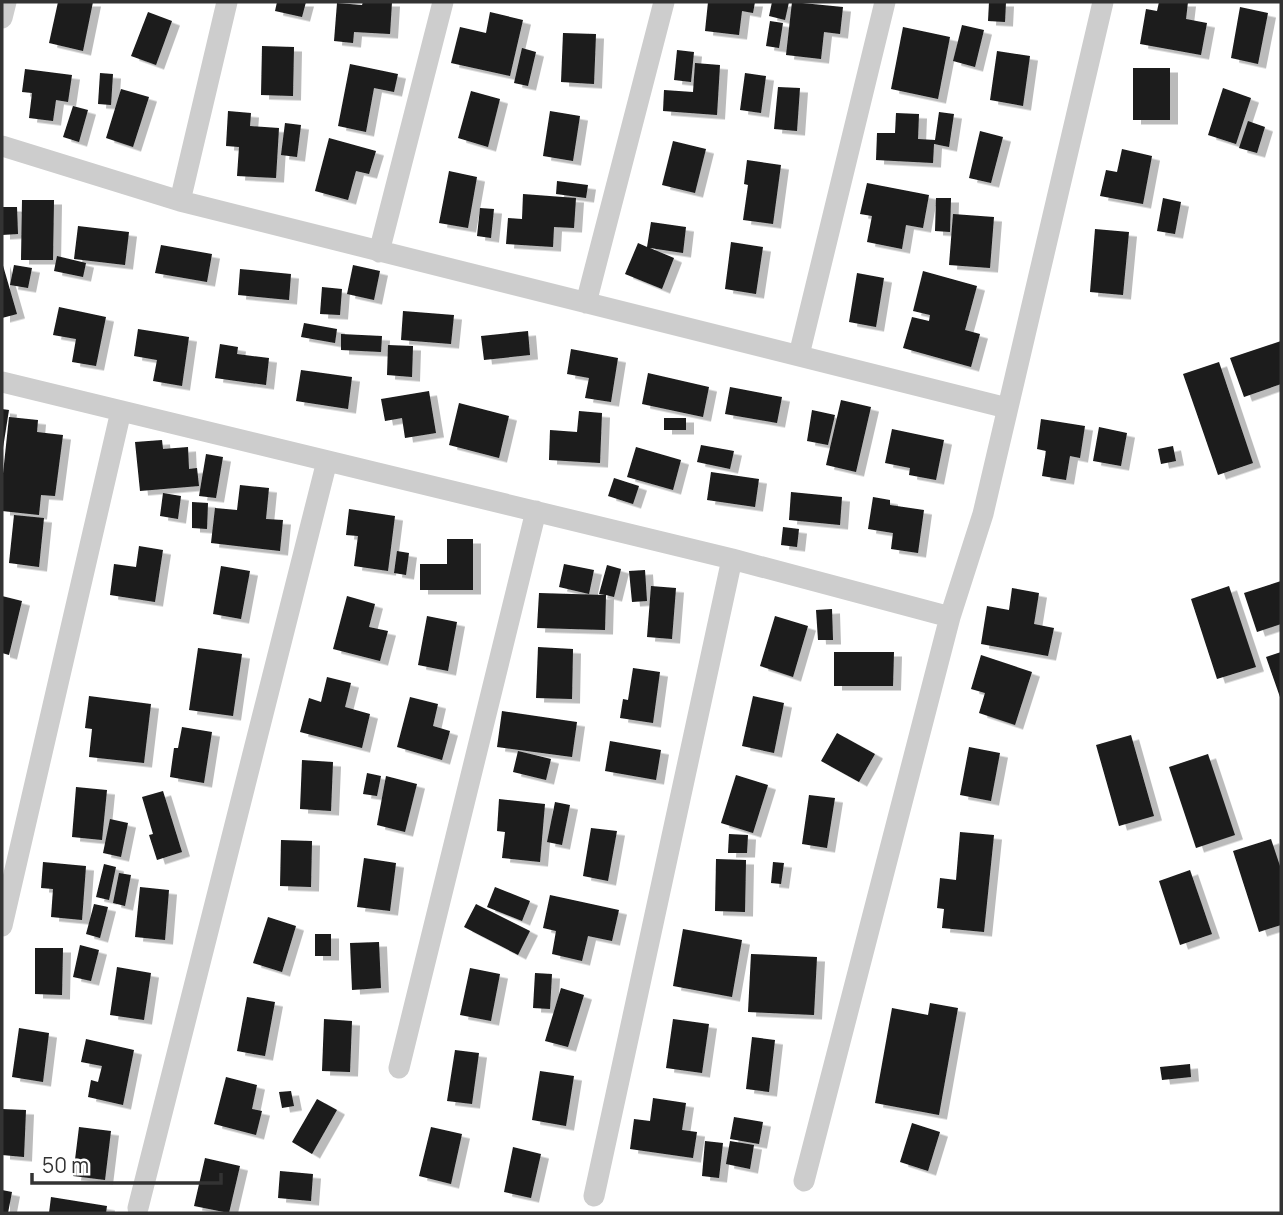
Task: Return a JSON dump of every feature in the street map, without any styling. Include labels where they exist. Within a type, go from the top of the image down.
[{"type":"street","points":[[2,18],[6,2]]},
{"type":"street","points":[[180,201],[227,2]]},
{"type":"street","points":[[379,252],[443,2]]},
{"type":"street","points":[[586,303],[664,2]]},
{"type":"street","points":[[799,355],[885,2]]},
{"type":"street","points":[[804,1181],[950,617],[983,514],[1103,2]]},
{"type":"street","points":[[2,146],[180,201],[1007,408]]},
{"type":"street","points":[[2,382],[732,559],[950,617]]},
{"type":"street","points":[[2,926],[121,411]]},
{"type":"street","points":[[138,1208],[327,461]]},
{"type":"street","points":[[399,1068],[536,511]]},
{"type":"street","points":[[594,1196],[732,559]]},
{"type":"building","points":[[58,2],[93,2],[83,51],[49,43]]},
{"type":"building","points":[[277,2],[306,2],[302,17],[275,11]]},
{"type":"building","points":[[363,2],[392,2],[390,34],[354,32],[353,43],[334,41],[337,3],[362,5]]},
{"type":"building","points":[[708,2],[755,2],[753,13],[742,11],[739,35],[705,31]]},
{"type":"building","points":[[772,2],[789,2],[785,20],[769,16]]},
{"type":"building","points":[[792,2],[843,7],[840,34],[824,32],[821,59],[786,55]]},
{"type":"building","points":[[989,2],[1006,2],[1005,22],[988,21]]},
{"type":"building","points":[[1159,2],[1188,2],[1186,19],[1207,23],[1201,55],[1140,44],[1146,9],[1157,11]]},
{"type":"building","points":[[1240,7],[1268,13],[1258,64],[1231,58]]},
{"type":"building","points":[[148,12],[172,21],[156,65],[131,56]]},
{"type":"building","points":[[490,12],[523,20],[510,76],[451,63],[460,27],[486,33]]},
{"type":"building","points":[[770,21],[783,23],[779,48],[766,46]]},
{"type":"building","points":[[962,25],[984,30],[975,67],[953,61]]},
{"type":"building","points":[[903,27],[950,37],[938,99],[891,89]]},
{"type":"building","points":[[563,33],[596,34],[594,84],[561,82]]},
{"type":"building","points":[[262,46],[294,47],[293,96],[261,95]]},
{"type":"building","points":[[522,48],[536,52],[528,86],[514,83]]},
{"type":"building","points":[[677,50],[694,52],[691,82],[674,80]]},
{"type":"building","points":[[997,51],[1030,56],[1023,106],[990,100]]},
{"type":"building","points":[[695,63],[720,65],[717,115],[663,111],[664,90],[693,92]]},
{"type":"building","points":[[350,64],[398,74],[394,92],[374,88],[366,132],[338,126]]},
{"type":"building","points":[[1133,68],[1170,68],[1170,120],[1133,120]]},
{"type":"building","points":[[25,69],[72,75],[68,102],[56,100],[53,121],[29,118],[32,93],[22,92]]},
{"type":"building","points":[[100,73],[113,74],[111,105],[98,104]]},
{"type":"building","points":[[745,73],[766,76],[761,113],[740,110]]},
{"type":"building","points":[[778,87],[800,88],[797,131],[774,129]]},
{"type":"building","points":[[1223,88],[1251,98],[1236,144],[1208,135]]},
{"type":"building","points":[[121,89],[149,97],[133,147],[106,138]]},
{"type":"building","points":[[471,91],[500,99],[488,147],[458,138]]},
{"type":"building","points":[[73,106],[88,110],[79,142],[63,137]]},
{"type":"building","points":[[228,111],[251,113],[250,126],[279,128],[276,178],[237,176],[239,147],[226,146]]},
{"type":"building","points":[[550,111],[580,116],[573,161],[543,156]]},
{"type":"building","points":[[939,112],[954,114],[949,147],[934,144],[933,163],[876,160],[877,133],[895,133],[896,113],[919,114],[918,139],[935,140]]},
{"type":"building","points":[[1248,121],[1265,127],[1257,153],[1239,148]]},
{"type":"building","points":[[285,123],[301,125],[297,157],[281,155]]},
{"type":"building","points":[[980,131],[1003,137],[991,183],[969,178]]},
{"type":"building","points":[[329,138],[376,151],[369,174],[356,171],[348,200],[315,191]]},
{"type":"building","points":[[673,141],[706,149],[695,193],[662,185]]},
{"type":"building","points":[[1122,149],[1152,156],[1143,204],[1100,196],[1106,170],[1117,172]]},
{"type":"building","points":[[747,160],[781,165],[773,224],[743,220],[748,185],[744,184]]},
{"type":"building","points":[[449,171],[477,177],[468,228],[439,223]]},
{"type":"building","points":[[557,181],[588,185],[586,198],[556,194]]},
{"type":"building","points":[[867,183],[929,195],[923,228],[906,225],[902,249],[867,242],[872,216],[860,214]]},
{"type":"building","points":[[523,194],[576,198],[574,228],[554,227],[553,247],[506,244],[508,218],[522,219]]},
{"type":"building","points":[[936,198],[951,198],[950,232],[935,231]]},
{"type":"building","points":[[1163,198],[1181,202],[1175,234],[1157,231]]},
{"type":"building","points":[[22,200],[54,200],[53,260],[21,260]]},
{"type":"building","points":[[2,207],[17,207],[18,234],[2,235]]},
{"type":"building","points":[[480,208],[494,209],[491,238],[477,236]]},
{"type":"building","points":[[953,214],[994,217],[990,268],[949,265]]},
{"type":"building","points":[[651,222],[686,227],[683,253],[650,248],[674,258],[662,289],[625,274],[638,243],[647,247]]},
{"type":"building","points":[[78,226],[129,232],[125,265],[74,259]]},
{"type":"building","points":[[1095,229],[1129,232],[1123,295],[1090,292]]},
{"type":"building","points":[[731,242],[763,247],[756,294],[725,289]]},
{"type":"building","points":[[161,245],[212,254],[207,282],[155,273]]},
{"type":"building","points":[[57,256],[86,263],[83,277],[54,271]]},
{"type":"building","points":[[2,262],[17,314],[2,318]]},
{"type":"building","points":[[14,265],[32,268],[28,288],[10,285]]},
{"type":"building","points":[[353,265],[380,271],[374,300],[347,294]]},
{"type":"building","points":[[240,269],[291,274],[289,300],[238,295]]},
{"type":"building","points":[[923,271],[977,286],[965,330],[980,334],[971,367],[903,348],[912,317],[929,321],[930,315],[913,311]]},
{"type":"building","points":[[857,273],[884,278],[876,327],[849,322]]},
{"type":"building","points":[[322,287],[342,289],[340,315],[320,314]]},
{"type":"building","points":[[59,307],[106,317],[96,366],[72,362],[76,339],[53,335]]},
{"type":"building","points":[[403,311],[454,315],[451,344],[401,340]]},
{"type":"building","points":[[304,323],[337,329],[335,343],[301,337]]},
{"type":"building","points":[[138,329],[189,337],[182,386],[153,381],[157,360],[134,356]]},
{"type":"building","points":[[528,331],[530,355],[484,360],[481,336]]},
{"type":"building","points":[[341,334],[382,336],[381,352],[341,350]]},
{"type":"building","points":[[1281,341],[1281,384],[1244,397],[1230,358]]},
{"type":"building","points":[[220,344],[238,347],[237,354],[269,358],[266,385],[215,378]]},
{"type":"building","points":[[388,345],[413,346],[412,377],[387,375]]},
{"type":"building","points":[[571,349],[618,358],[611,402],[585,398],[589,378],[567,374]]},
{"type":"building","points":[[1219,362],[1253,463],[1218,475],[1183,374]]},
{"type":"building","points":[[301,370],[352,377],[348,409],[296,401]]},
{"type":"building","points":[[648,373],[709,387],[703,417],[642,404]]},
{"type":"building","points":[[730,387],[782,397],[777,423],[725,414]]},
{"type":"building","points":[[429,391],[436,433],[405,438],[402,418],[385,421],[381,399]]},
{"type":"building","points":[[841,400],[871,407],[856,472],[826,465]]},
{"type":"building","points":[[459,403],[509,416],[499,458],[449,445]]},
{"type":"building","points":[[2,409],[9,410],[3,448],[2,448]]},
{"type":"building","points":[[812,410],[835,415],[828,445],[807,441]]},
{"type":"building","points":[[579,411],[602,413],[600,463],[549,460],[550,430],[577,432]]},
{"type":"building","points":[[9,417],[38,420],[37,432],[63,435],[55,496],[41,495],[39,515],[2,511]]},
{"type":"building","points":[[664,418],[686,418],[686,430],[664,430]]},
{"type":"building","points":[[1041,419],[1085,426],[1080,458],[1070,456],[1066,480],[1042,476],[1046,451],[1037,449]]},
{"type":"building","points":[[1099,427],[1127,433],[1121,466],[1093,461]]},
{"type":"building","points":[[892,429],[944,440],[936,480],[909,475],[910,468],[885,463]]},
{"type":"building","points":[[162,440],[163,449],[188,447],[189,469],[197,468],[199,486],[140,491],[135,442]]},
{"type":"building","points":[[701,445],[734,451],[730,469],[697,462]]},
{"type":"building","points":[[1173,446],[1176,461],[1161,464],[1158,449]]},
{"type":"building","points":[[636,447],[681,460],[673,490],[627,477]]},
{"type":"building","points":[[206,454],[223,457],[216,498],[199,496]]},
{"type":"building","points":[[711,472],[759,479],[755,507],[707,500]]},
{"type":"building","points":[[614,478],[639,486],[633,504],[608,496]]},
{"type":"building","points":[[240,485],[269,488],[266,519],[283,520],[280,551],[211,543],[215,508],[237,510]]},
{"type":"building","points":[[791,492],[842,497],[840,525],[789,520]]},
{"type":"building","points":[[163,493],[181,496],[178,519],[160,516]]},
{"type":"building","points":[[873,497],[890,500],[890,505],[924,510],[918,553],[891,549],[893,533],[868,529]]},
{"type":"building","points":[[192,502],[208,503],[207,529],[192,528]]},
{"type":"building","points":[[349,509],[395,516],[388,571],[354,566],[358,536],[346,535]]},
{"type":"building","points":[[14,515],[44,518],[39,567],[9,563]]},
{"type":"building","points":[[783,527],[799,529],[797,547],[781,545]]},
{"type":"building","points":[[447,539],[473,539],[473,590],[420,590],[420,564],[447,564]]},
{"type":"building","points":[[139,546],[163,550],[155,602],[110,595],[114,564],[136,567]]},
{"type":"building","points":[[397,551],[409,553],[406,575],[394,573]]},
{"type":"building","points":[[564,564],[594,570],[589,594],[559,587]]},
{"type":"building","points":[[607,565],[621,569],[614,597],[606,595],[605,630],[537,628],[539,593],[605,595],[599,594]]},
{"type":"building","points":[[221,566],[250,571],[241,619],[213,614]]},
{"type":"building","points":[[645,570],[647,601],[632,602],[629,571]]},
{"type":"building","points":[[1281,581],[1281,624],[1257,632],[1244,593]]},
{"type":"building","points":[[651,586],[676,588],[672,639],[647,637]]},
{"type":"building","points":[[1229,586],[1256,667],[1217,679],[1191,599]]},
{"type":"building","points":[[1012,588],[1039,593],[1034,624],[1054,628],[1048,656],[981,644],[987,606],[1009,610]]},
{"type":"building","points":[[2,596],[22,601],[9,655],[2,653]]},
{"type":"building","points":[[347,596],[375,604],[369,627],[388,631],[380,661],[333,649]]},
{"type":"building","points":[[832,609],[833,640],[818,640],[816,610]]},
{"type":"building","points":[[427,616],[457,622],[448,671],[418,665]]},
{"type":"building","points":[[775,616],[808,626],[793,677],[760,666]]},
{"type":"building","points":[[538,647],[573,649],[572,699],[536,698]]},
{"type":"building","points":[[198,648],[242,654],[233,716],[189,710]]},
{"type":"building","points":[[834,652],[894,652],[893,686],[834,686]]},
{"type":"building","points":[[1281,652],[1281,700],[1266,657]]},
{"type":"building","points":[[981,655],[1032,672],[1015,725],[979,713],[985,693],[971,689]]},
{"type":"building","points":[[633,668],[660,672],[653,723],[620,718],[623,699],[628,700]]},
{"type":"building","points":[[327,677],[351,683],[345,707],[370,714],[362,748],[300,732],[309,698],[321,702]]},
{"type":"building","points":[[89,696],[151,704],[144,763],[89,757],[92,729],[85,728]]},
{"type":"building","points":[[753,696],[784,703],[774,753],[742,746]]},
{"type":"building","points":[[410,697],[438,704],[433,726],[450,731],[442,760],[397,747]]},
{"type":"building","points":[[502,711],[577,722],[572,757],[497,747]]},
{"type":"building","points":[[182,727],[212,732],[204,783],[170,777],[174,748],[178,748]]},
{"type":"building","points":[[837,733],[875,754],[859,782],[821,761]]},
{"type":"building","points":[[1131,735],[1154,816],[1119,826],[1096,745]]},
{"type":"building","points":[[610,741],[661,750],[656,780],[605,771]]},
{"type":"building","points":[[969,747],[1000,753],[991,801],[960,795]]},
{"type":"building","points":[[518,751],[551,759],[546,780],[513,772]]},
{"type":"building","points":[[1208,754],[1235,835],[1196,848],[1169,767]]},
{"type":"building","points":[[302,760],[333,762],[331,811],[300,809]]},
{"type":"building","points":[[367,773],[381,776],[377,796],[363,794]]},
{"type":"building","points":[[736,775],[768,785],[753,833],[721,823]]},
{"type":"building","points":[[386,776],[417,784],[405,832],[377,825]]},
{"type":"building","points":[[76,787],[107,790],[102,840],[72,837]]},
{"type":"building","points":[[163,791],[182,852],[157,860],[149,835],[153,834],[142,797]]},
{"type":"building","points":[[809,795],[835,798],[827,848],[802,844]]},
{"type":"building","points":[[499,799],[545,804],[540,862],[502,858],[505,832],[497,831]]},
{"type":"building","points":[[555,802],[570,805],[562,845],[547,842]]},
{"type":"building","points":[[110,819],[128,823],[121,857],[103,853]]},
{"type":"building","points":[[591,828],[617,831],[608,881],[583,876]]},
{"type":"building","points":[[960,832],[994,835],[984,932],[942,928],[944,909],[937,908],[940,878],[956,880]]},
{"type":"building","points":[[729,834],[748,835],[747,853],[728,853]]},
{"type":"building","points":[[1271,839],[1281,869],[1281,925],[1259,932],[1233,851]]},
{"type":"building","points":[[281,840],[312,841],[311,887],[280,886]]},
{"type":"building","points":[[364,858],[396,863],[390,911],[357,907]]},
{"type":"building","points":[[716,859],[746,860],[745,912],[715,911]]},
{"type":"building","points":[[43,862],[86,866],[82,920],[51,917],[53,889],[41,888]]},
{"type":"building","points":[[773,862],[784,863],[781,884],[771,883]]},
{"type":"building","points":[[104,864],[116,867],[109,900],[96,897]]},
{"type":"building","points":[[1190,870],[1212,934],[1180,945],[1159,881]]},
{"type":"building","points":[[119,873],[131,875],[125,906],[113,903]]},
{"type":"building","points":[[140,887],[169,890],[165,940],[135,937]]},
{"type":"building","points":[[495,887],[530,901],[522,921],[487,907]]},
{"type":"building","points":[[550,895],[619,910],[612,941],[588,936],[582,961],[552,954],[556,931],[543,928]]},
{"type":"building","points":[[94,904],[108,907],[100,938],[86,934]]},
{"type":"building","points":[[476,904],[530,931],[518,955],[464,927]]},
{"type":"building","points":[[268,917],[296,926],[282,972],[253,963]]},
{"type":"building","points":[[683,929],[742,940],[732,997],[673,986]]},
{"type":"building","points":[[315,934],[331,934],[331,956],[315,956]]},
{"type":"building","points":[[379,942],[381,988],[352,990],[350,943]]},
{"type":"building","points":[[80,945],[99,950],[91,981],[73,977]]},
{"type":"building","points":[[35,948],[63,948],[62,995],[35,994]]},
{"type":"building","points":[[751,954],[817,957],[814,1015],[748,1012]]},
{"type":"building","points":[[117,967],[151,973],[144,1020],[110,1015]]},
{"type":"building","points":[[470,968],[500,974],[491,1021],[460,1015]]},
{"type":"building","points":[[535,973],[552,974],[550,1009],[533,1008]]},
{"type":"building","points":[[561,988],[584,995],[568,1047],[545,1041]]},
{"type":"building","points":[[247,997],[275,1002],[265,1056],[237,1051]]},
{"type":"building","points":[[930,1003],[958,1008],[939,1115],[875,1103],[892,1008],[928,1015]]},
{"type":"building","points":[[324,1019],[352,1021],[350,1072],[322,1071]]},
{"type":"building","points":[[673,1019],[709,1024],[702,1073],[666,1068]]},
{"type":"building","points":[[19,1028],[49,1033],[43,1082],[12,1077]]},
{"type":"building","points":[[752,1037],[775,1040],[769,1092],[746,1089]]},
{"type":"building","points":[[86,1039],[134,1050],[123,1105],[88,1097],[91,1080],[98,1082],[102,1066],[81,1062]]},
{"type":"building","points":[[455,1050],[479,1053],[472,1104],[447,1101]]},
{"type":"building","points":[[1190,1064],[1191,1077],[1162,1080],[1160,1067]]},
{"type":"building","points":[[540,1071],[574,1076],[566,1126],[532,1120]]},
{"type":"building","points":[[226,1077],[257,1085],[252,1109],[262,1111],[256,1135],[214,1124]]},
{"type":"building","points":[[291,1091],[294,1106],[282,1108],[279,1092]]},
{"type":"building","points":[[653,1098],[686,1103],[682,1130],[697,1132],[693,1158],[630,1149],[634,1119],[650,1121]]},
{"type":"building","points":[[317,1099],[337,1110],[312,1154],[292,1142]]},
{"type":"building","points":[[2,1109],[26,1110],[24,1157],[2,1155]]},
{"type":"building","points":[[734,1117],[763,1122],[759,1144],[730,1139]]},
{"type":"building","points":[[912,1123],[940,1132],[928,1171],[900,1162]]},
{"type":"building","points":[[79,1127],[111,1131],[105,1180],[73,1176]]},
{"type":"building","points":[[431,1127],[462,1134],[451,1184],[419,1176]]},
{"type":"building","points":[[705,1141],[723,1143],[719,1178],[702,1176]]},
{"type":"building","points":[[730,1141],[754,1145],[750,1169],[726,1164]]},
{"type":"building","points":[[513,1147],[541,1154],[531,1198],[504,1192]]},
{"type":"building","points":[[205,1158],[240,1166],[229,1213],[194,1206]]},
{"type":"building","points":[[280,1171],[313,1174],[311,1201],[278,1198]]},
{"type":"building","points":[[2,1190],[12,1192],[8,1213],[2,1213]]},
{"type":"building","points":[[51,1197],[107,1206],[106,1213],[49,1213]]}]
